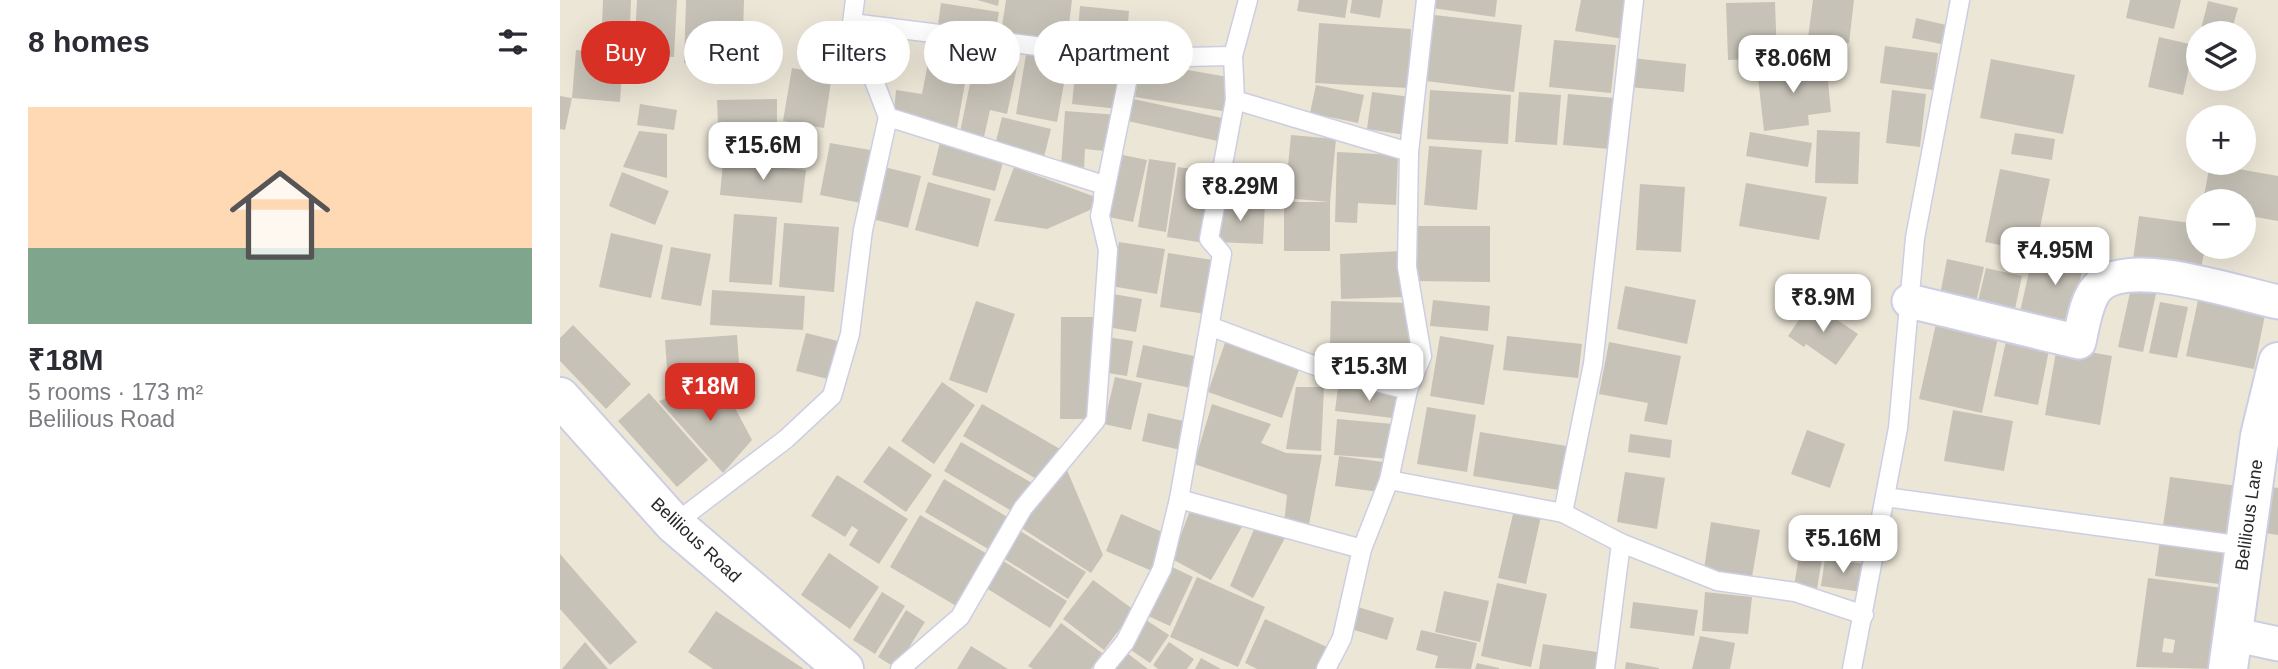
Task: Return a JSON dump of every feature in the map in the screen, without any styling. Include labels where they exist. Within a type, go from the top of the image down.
[{"type":"main road","name":"Belilious Lane","points":[[2230,652],[2260,436],[2278,362]]},
{"type":"main road","name":"Belilious Road","points":[[560,397],[674,524],[844,669]]},
{"type":"street","points":[[1909,301],[2079,342],[2088,306],[2098,286],[2124,274],[2147,273],[2278,302]]},
{"type":"street","points":[[2230,652],[2278,644]]},
{"type":"lane","points":[[852,21],[855,0]]},
{"type":"lane","points":[[1103,669],[1125,642],[1163,569],[1179,499],[1212,327],[1222,254],[1209,239],[1235,100],[1233,56],[1248,0]]},
{"type":"lane","points":[[1326,669],[1342,638],[1362,549],[1389,480],[1408,390],[1422,356],[1407,267],[1409,152],[1426,0]]},
{"type":"lane","points":[[1563,513],[1593,364],[1634,0]]},
{"type":"lane","points":[[1852,669],[1898,428],[1914,238],[1960,0]]},
{"type":"lane","points":[[910,30],[1034,46]]},
{"type":"lane","points":[[1193,57],[1233,56]]},
{"type":"lane","points":[[674,524],[786,439],[832,396],[850,334],[863,230],[888,117],[875,84]]},
{"type":"lane","points":[[1100,216],[1127,84]]},
{"type":"lane","points":[[1235,100],[1409,152]]},
{"type":"lane","points":[[888,117],[1104,185],[1100,216],[1108,250],[1096,420],[1023,508],[960,617],[900,669]]},
{"type":"lane","points":[[1212,327],[1321,368],[1408,390]]},
{"type":"lane","points":[[1389,480],[1563,513],[1621,543],[1717,581],[1796,592],[1864,615]]},
{"type":"lane","points":[[1885,497],[2244,546]]},
{"type":"lane","points":[[1179,499],[1362,549]]},
{"type":"lane","points":[[1605,669],[1621,543]]},
{"type":"building","points":[[603,0],[631,0],[630,21],[602,21]]},
{"type":"building","points":[[637,0],[677,0],[674,57],[670,57],[670,21],[636,21]]},
{"type":"building","points":[[686,0],[744,0],[743,21],[685,21]]},
{"type":"building","points":[[977,0],[999,0],[998,6]]},
{"type":"building","points":[[1006,0],[1072,0],[1069,21],[1034,21],[1034,44],[1020,42],[1020,21],[1003,21]]},
{"type":"building","points":[[1299,0],[1348,0],[1345,18],[1297,11]]},
{"type":"building","points":[[1352,0],[1383,0],[1380,18],[1350,13]]},
{"type":"building","points":[[1433,0],[1497,0],[1495,17],[1432,8]]},
{"type":"building","points":[[1581,0],[1630,0],[1623,39],[1575,31]]},
{"type":"building","points":[[1813,0],[1854,0],[1849,43],[1808,38]]},
{"type":"building","points":[[2130,0],[2181,0],[2174,29],[2126,18]]},
{"type":"building","points":[[2208,1],[2238,8],[2234,21],[2203,21]]},
{"type":"building","points":[[1775,2],[1777,58],[1728,60],[1726,3]]},
{"type":"building","points":[[941,3],[999,12],[997,21],[939,21]]},
{"type":"building","points":[[1080,6],[1129,11],[1128,21],[1079,21]]},
{"type":"building","points":[[1434,15],[1522,25],[1514,92],[1426,81]]},
{"type":"building","points":[[1916,18],[1946,25],[1941,44],[1912,38]]},
{"type":"building","points":[[1319,23],[1411,29],[1408,88],[1315,83]]},
{"type":"building","points":[[2159,37],[2186,43],[2186,81],[2183,95],[2148,87]]},
{"type":"building","points":[[1554,40],[1616,45],[1611,93],[1549,87]]},
{"type":"building","points":[[1885,46],[1938,53],[1933,90],[1880,83]]},
{"type":"building","points":[[1027,49],[1034,50],[1034,84],[1064,84],[1057,122],[1016,114]]},
{"type":"building","points":[[576,50],[581,50],[581,84],[621,84],[620,102],[572,98]]},
{"type":"building","points":[[1632,58],[1686,64],[1684,92],[1629,87]]},
{"type":"building","points":[[1991,59],[2075,75],[2063,134],[1980,118]]},
{"type":"building","points":[[1826,62],[1831,112],[1808,115],[1809,125],[1764,131],[1757,69]]},
{"type":"building","points":[[792,68],[797,69],[797,84],[831,84],[824,128],[783,121]]},
{"type":"building","points":[[1193,71],[1234,78],[1228,112],[1135,97],[1137,84],[1193,84]]},
{"type":"building","points":[[924,84],[965,84],[957,128],[894,111],[896,90],[922,94]]},
{"type":"building","points":[[970,84],[1013,84],[1007,114],[990,110],[984,137],[960,132]]},
{"type":"building","points":[[1074,84],[1122,84],[1119,109],[1072,104]]},
{"type":"building","points":[[1316,85],[1364,95],[1358,123],[1310,113]]},
{"type":"building","points":[[1430,90],[1511,95],[1508,144],[1427,139]]},
{"type":"building","points":[[1892,90],[1926,94],[1920,147],[1886,143]]},
{"type":"building","points":[[1372,92],[1411,97],[1405,135],[1367,129]]},
{"type":"building","points":[[1519,92],[1561,95],[1557,145],[1515,142]]},
{"type":"building","points":[[1568,94],[1614,98],[1610,149],[1563,145]]},
{"type":"building","points":[[560,96],[572,98],[565,130],[560,129]]},
{"type":"building","points":[[1128,98],[1227,119],[1222,142],[1123,120]]},
{"type":"building","points":[[777,99],[777,124],[718,125],[717,100]]},
{"type":"building","points":[[640,104],[677,110],[674,130],[637,125]]},
{"type":"building","points":[[1065,111],[1118,115],[1115,152],[1085,149],[1084,169],[1061,166]]},
{"type":"building","points":[[1002,117],[1051,129],[1043,161],[994,149]]},
{"type":"building","points":[[1817,130],[1860,132],[1858,184],[1815,183]]},
{"type":"building","points":[[639,131],[667,134],[667,178],[623,167]]},
{"type":"building","points":[[1750,132],[1812,143],[1808,167],[1746,156]]},
{"type":"building","points":[[2015,133],[2055,139],[2052,160],[2011,154]]},
{"type":"building","points":[[1291,135],[1336,139],[1330,202],[1285,198]]},
{"type":"building","points":[[941,138],[1005,155],[995,191],[932,175]]},
{"type":"building","points":[[830,143],[876,151],[866,204],[820,195]]},
{"type":"building","points":[[1429,146],[1482,150],[1477,210],[1424,205]]},
{"type":"building","points":[[1337,152],[1398,155],[1396,205],[1358,203],[1357,223],[1335,222]]},
{"type":"building","points":[[1118,154],[1147,160],[1133,222],[1104,216]]},
{"type":"building","points":[[1149,159],[1176,163],[1166,232],[1138,227]]},
{"type":"building","points":[[723,162],[806,170],[802,203],[720,195]]},
{"type":"building","points":[[880,166],[921,176],[908,228],[868,218]]},
{"type":"building","points":[[1014,167],[1098,198],[1090,210],[1047,229],[994,221]]},
{"type":"building","points":[[1178,167],[1215,172],[1204,243],[1167,237]]},
{"type":"building","points":[[2000,169],[2050,179],[2035,252],[1985,242]]},
{"type":"building","points":[[622,172],[669,191],[655,225],[609,206]]},
{"type":"building","points":[[2256,172],[2278,176],[2278,221],[2256,217],[2256,189],[2205,189],[2208,175],[2256,175]]},
{"type":"building","points":[[928,182],[991,199],[978,247],[915,230]]},
{"type":"building","points":[[1746,183],[1827,197],[1819,240],[1739,226]]},
{"type":"building","points":[[1640,184],[1685,187],[1681,252],[1636,250]]},
{"type":"building","points":[[1217,202],[1265,203],[1263,244],[1216,242]]},
{"type":"building","points":[[1284,202],[1330,202],[1330,251],[1284,251]]},
{"type":"building","points":[[734,214],[777,217],[772,285],[729,282]]},
{"type":"building","points":[[2139,216],[2186,222],[2186,259],[2203,259],[2201,269],[2133,260]]},
{"type":"building","points":[[784,223],[839,227],[834,292],[779,287]]},
{"type":"building","points":[[1413,226],[1490,226],[1490,282],[1412,281]]},
{"type":"building","points":[[611,233],[663,245],[651,298],[599,287]]},
{"type":"building","points":[[1119,242],[1165,249],[1157,294],[1111,286]]},
{"type":"building","points":[[671,247],[711,254],[701,306],[661,299]]},
{"type":"building","points":[[2064,247],[2086,252],[2071,323],[2020,312],[2030,267],[2045,270],[2048,256],[2062,259]]},
{"type":"building","points":[[1402,251],[1404,297],[1341,299],[1340,254]]},
{"type":"building","points":[[1168,253],[1219,261],[1212,315],[1160,307]]},
{"type":"building","points":[[1947,259],[1984,267],[1976,302],[1940,295]]},
{"type":"building","points":[[1986,268],[2022,276],[2015,309],[1978,301]]},
{"type":"building","points":[[2133,279],[2158,285],[2143,352],[2118,347]]},
{"type":"building","points":[[1625,286],[1696,300],[1687,344],[1617,329]]},
{"type":"building","points":[[712,290],[805,296],[803,330],[710,325]]},
{"type":"building","points":[[2200,291],[2267,305],[2254,369],[2186,356]]},
{"type":"building","points":[[1113,294],[1142,299],[1136,332],[1107,327]]},
{"type":"building","points":[[1433,300],[1490,306],[1488,331],[1430,326]]},
{"type":"building","points":[[976,301],[1015,314],[987,393],[949,380]]},
{"type":"building","points":[[1331,301],[1411,303],[1410,347],[1330,346]]},
{"type":"building","points":[[1811,302],[1858,334],[1836,365],[1806,344],[1804,347],[1788,336]]},
{"type":"building","points":[[2160,302],[2188,307],[2177,358],[2149,353]]},
{"type":"building","points":[[1938,315],[2000,328],[1982,413],[1919,399]]},
{"type":"building","points":[[1061,317],[1096,317],[1096,419],[1060,419]]},
{"type":"building","points":[[573,325],[631,384],[606,409],[560,361],[560,338]]},
{"type":"building","points":[[806,333],[838,341],[828,379],[796,371]]},
{"type":"building","points":[[737,335],[740,377],[668,382],[665,340]]},
{"type":"building","points":[[1440,336],[1494,345],[1484,405],[1430,396]]},
{"type":"building","points":[[1507,336],[1582,344],[1578,378],[1503,370]]},
{"type":"building","points":[[1107,337],[1133,341],[1127,376],[1101,372]]},
{"type":"building","points":[[1227,337],[1301,364],[1282,418],[1208,392]]},
{"type":"building","points":[[2006,341],[2049,350],[2038,405],[1994,396]]},
{"type":"building","points":[[1609,342],[1681,356],[1667,425],[1644,421],[1648,403],[1599,394]]},
{"type":"building","points":[[1143,345],[1203,358],[1196,389],[1136,377]]},
{"type":"building","points":[[2057,346],[2112,356],[2100,425],[2045,415]]},
{"type":"building","points":[[1115,377],[1142,383],[1131,430],[1104,424]]},
{"type":"building","points":[[942,382],[975,405],[934,464],[901,441]]},
{"type":"building","points":[[707,383],[735,408],[752,440],[723,473],[659,401]]},
{"type":"building","points":[[1296,387],[1324,387],[1321,451],[1286,449]]},
{"type":"building","points":[[1338,387],[1404,395],[1401,419],[1335,411]]},
{"type":"building","points":[[649,393],[708,460],[677,487],[618,421]]},
{"type":"building","points":[[982,404],[1060,449],[1040,481],[963,436]]},
{"type":"building","points":[[1212,404],[1271,424],[1261,443],[1286,453],[1322,455],[1308,530],[1284,524],[1287,495],[1194,464]]},
{"type":"building","points":[[1427,407],[1476,415],[1467,472],[1417,464]]},
{"type":"building","points":[[1953,410],[2013,421],[2004,471],[1944,461]]},
{"type":"building","points":[[1148,413],[1192,423],[1185,451],[1142,441]]},
{"type":"building","points":[[1337,419],[1393,424],[1391,459],[1334,455]]},
{"type":"building","points":[[1807,430],[1845,444],[1830,488],[1791,474]]},
{"type":"building","points":[[1480,432],[1567,446],[1559,490],[1473,476]]},
{"type":"building","points":[[1630,434],[1672,440],[1670,458],[1628,452]]},
{"type":"building","points":[[961,442],[1032,483],[1015,513],[944,471]]},
{"type":"building","points":[[889,446],[932,475],[906,512],[863,482]]},
{"type":"building","points":[[1339,456],[1383,462],[1379,492],[1335,486]]},
{"type":"building","points":[[1064,463],[1103,555],[1091,573],[1020,527]]},
{"type":"building","points":[[1625,472],[1665,478],[1657,529],[1617,522]]},
{"type":"building","points":[[837,475],[908,519],[879,564],[849,545],[858,530],[852,526],[845,537],[811,516]]},
{"type":"building","points":[[2170,477],[2238,486],[2230,542],[2162,533]]},
{"type":"building","points":[[944,479],[1009,518],[990,550],[925,512]]},
{"type":"building","points":[[2267,486],[2278,488],[2278,535],[2259,532]]},
{"type":"building","points":[[1192,505],[1243,525],[1211,580],[1172,559]]},
{"type":"building","points":[[1514,510],[1541,516],[1526,584],[1498,578]]},
{"type":"building","points":[[1121,514],[1169,535],[1152,571],[1106,551]]},
{"type":"building","points":[[920,515],[989,555],[958,607],[890,567]]},
{"type":"building","points":[[1828,516],[1873,524],[1866,562],[1821,553]]},
{"type":"building","points":[[1711,522],[1760,530],[1752,577],[1704,569]]},
{"type":"building","points":[[1255,527],[1286,536],[1253,598],[1230,586]]},
{"type":"building","points":[[1017,529],[1086,572],[1068,599],[1000,556]]},
{"type":"building","points":[[2160,539],[2233,549],[2228,585],[2155,576]]},
{"type":"building","points":[[829,553],[879,587],[850,629],[801,595]]},
{"type":"building","points":[[560,554],[637,642],[610,665],[560,609]]},
{"type":"building","points":[[1799,556],[1822,559],[1817,589],[1794,586]]},
{"type":"building","points":[[997,557],[1067,601],[1050,628],[980,584]]},
{"type":"building","points":[[1825,559],[1865,564],[1861,592],[1821,586]]},
{"type":"building","points":[[1168,565],[1193,577],[1170,626],[1146,615]]},
{"type":"building","points":[[1197,577],[1265,607],[1238,667],[1170,637]]},
{"type":"building","points":[[2148,578],[2222,588],[2220,669],[2136,667]],"holes":[[[2164,638],[2175,640],[2173,653],[2162,652]]]},
{"type":"building","points":[[1093,580],[1134,610],[1104,650],[1063,619]]},
{"type":"building","points":[[1497,583],[1547,594],[1531,667],[1481,656]]},
{"type":"building","points":[[1444,591],[1489,601],[1480,642],[1435,632]]},
{"type":"building","points":[[882,592],[905,606],[875,654],[853,640]]},
{"type":"building","points":[[1705,592],[1752,597],[1748,634],[1702,631]]},
{"type":"building","points":[[1633,602],[1698,610],[1694,636],[1630,628]]},
{"type":"building","points":[[1358,607],[1394,618],[1387,640],[1351,629]]},
{"type":"building","points":[[906,610],[925,622],[896,668],[878,657]]},
{"type":"building","points":[[716,611],[804,669],[713,669],[688,652]]},
{"type":"building","points":[[1265,619],[1327,647],[1317,669],[1257,669],[1245,663]]},
{"type":"building","points":[[1146,620],[1169,635],[1150,663],[1128,648]]},
{"type":"building","points":[[1061,623],[1102,653],[1091,669],[1033,669],[1028,666]]},
{"type":"building","points":[[1421,630],[1477,643],[1471,669],[1435,668],[1438,656],[1416,650]]},
{"type":"building","points":[[1700,636],[1735,643],[1730,669],[1692,669]]},
{"type":"building","points":[[585,642],[608,669],[562,669]]},
{"type":"building","points":[[1169,642],[1194,659],[1187,669],[1158,669],[1153,665]]},
{"type":"building","points":[[1543,644],[1604,653],[1601,669],[1539,669]]},
{"type":"building","points":[[971,646],[1008,669],[957,669]]},
{"type":"building","points":[[1127,653],[1148,669],[1115,669]]},
{"type":"building","points":[[1201,658],[1221,669],[1195,669]]},
{"type":"building","points":[[1626,662],[1659,668],[1659,669],[1625,669]]},
{"type":"building","points":[[1477,663],[1499,668],[1499,669],[1475,669]]}]
